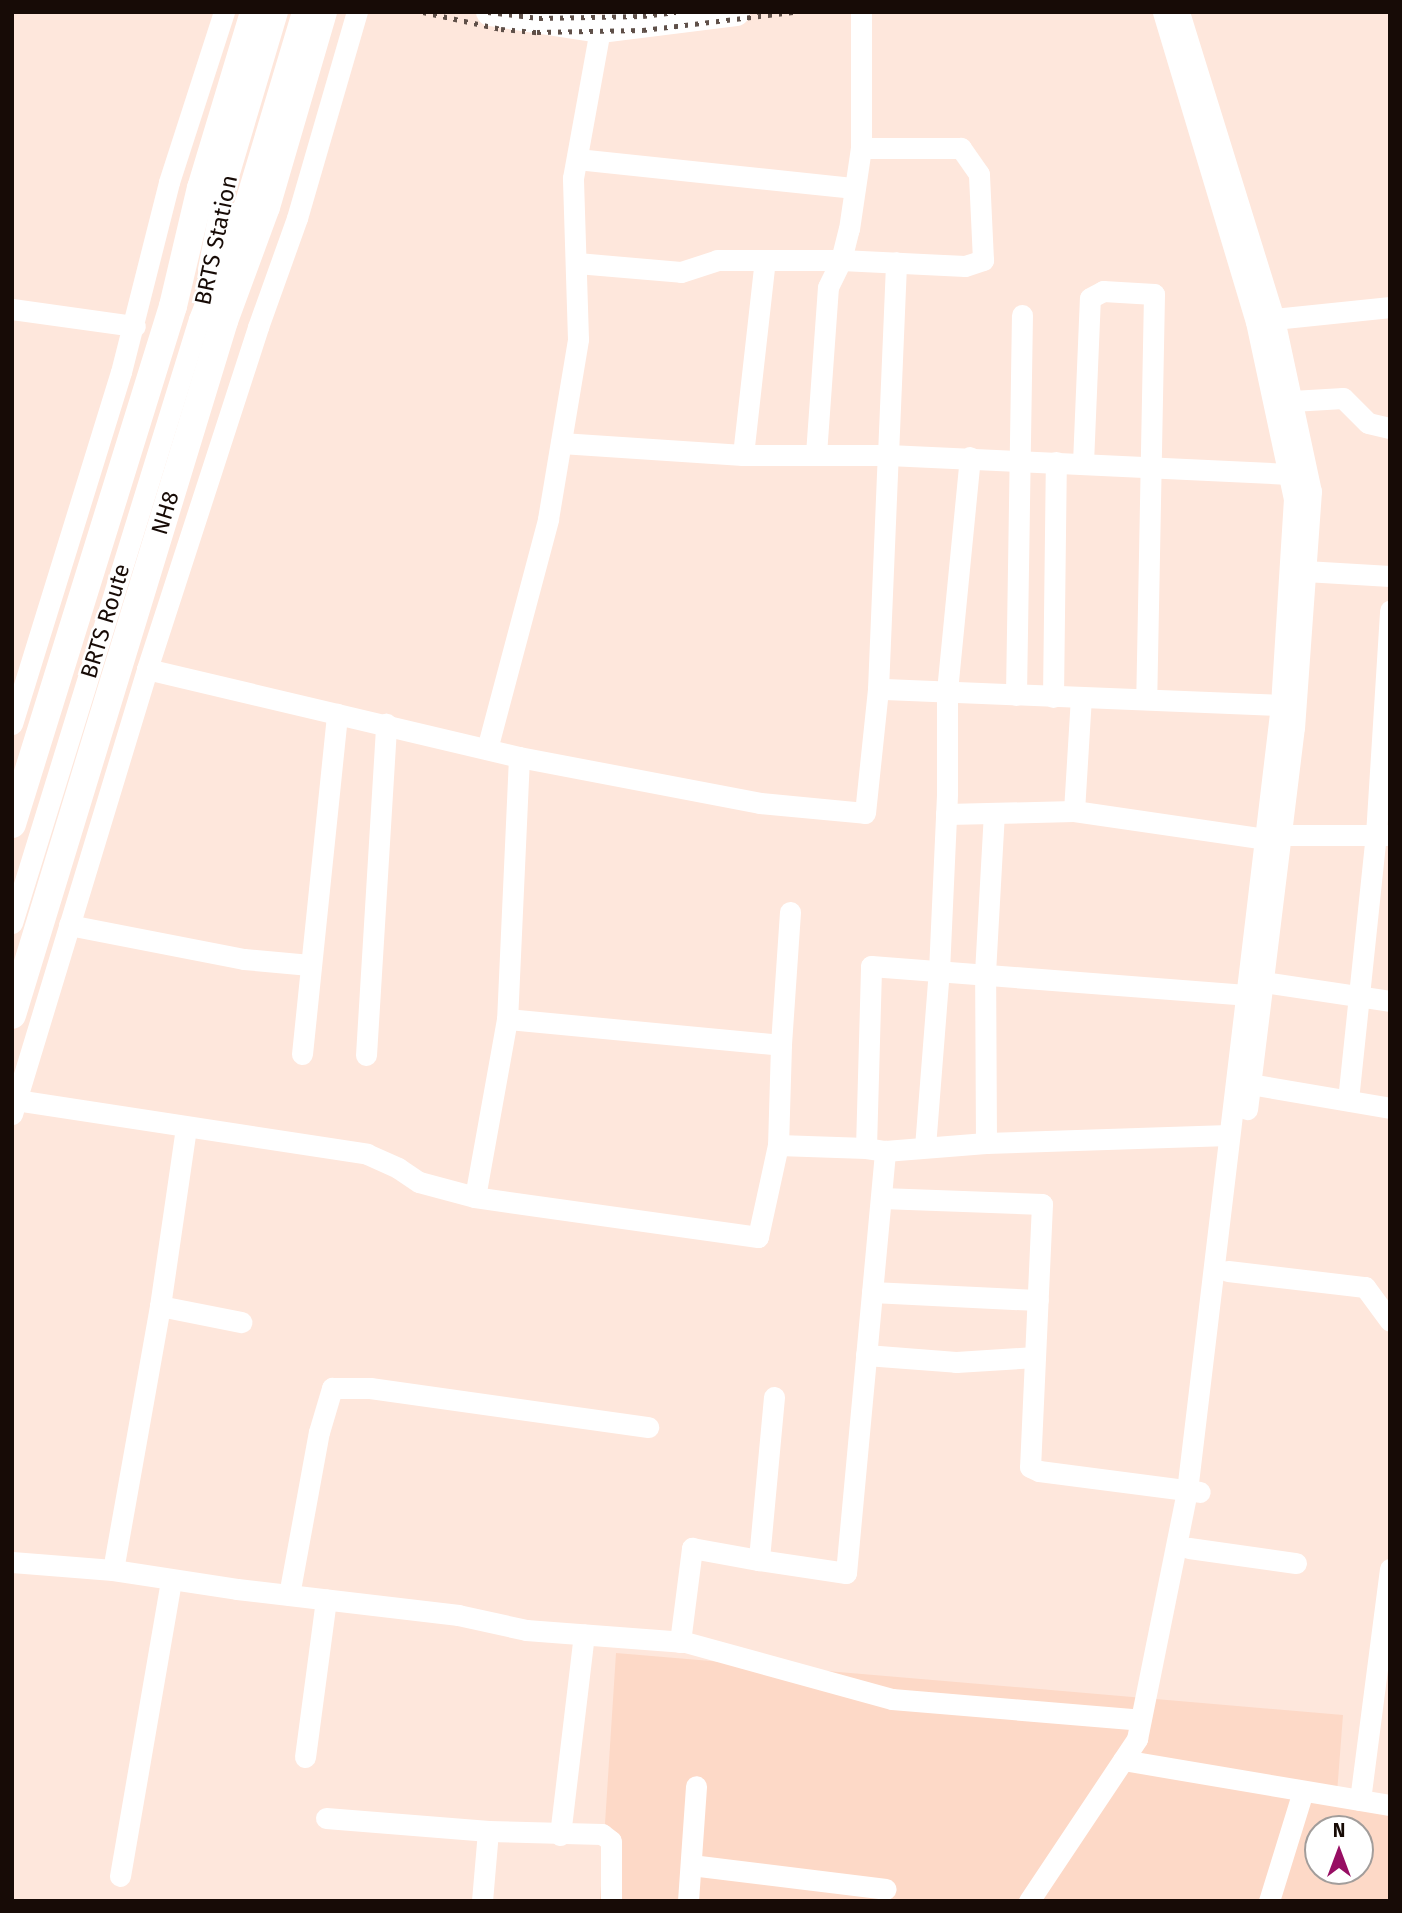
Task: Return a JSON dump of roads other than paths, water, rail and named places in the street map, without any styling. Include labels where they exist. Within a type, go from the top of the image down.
[{"type":"main road","points":[[12,824],[173,306],[201,188],[254,12]]},
{"type":"main road","name":"NH8","points":[[12,1015],[224,321],[266,207],[323,12]]},
{"type":"main road","points":[[490,12],[596,18],[736,12]]},
{"type":"street","points":[[12,724],[21,670],[135,326],[169,182],[224,12]]},
{"type":"street","name":"BRTS Station","points":[[199,319],[222,197],[277,12]]},
{"type":"street","name":"BRTS Station","points":[[199,319],[244,205],[302,12]]},
{"type":"street","points":[[357,12],[297,218],[258,327],[147,669],[14,1107],[367,1154],[398,1168],[419,1182],[475,1197],[758,1237],[778,1145],[781,1045],[790,912]]},
{"type":"street","points":[[816,454],[828,287],[841,260],[849,229],[861,148],[861,12]]},
{"type":"street","points":[[1029,1901],[1130,1762],[1148,1746],[1189,1548],[1229,1135],[1254,989],[1273,837],[1294,499],[1256,323],[1163,12]]},
{"type":"street","points":[[1179,12],[1273,319],[1311,491],[1294,727],[1273,837]]},
{"type":"street","points":[[487,750],[548,519],[578,339],[573,178],[596,18]]},
{"type":"street","points":[[577,263],[681,272],[717,260],[841,260],[965,266],[983,260],[979,174],[961,148],[861,148]]},
{"type":"street","points":[[577,159],[854,188]]},
{"type":"street","points":[[743,455],[765,260]]},
{"type":"street","points":[[147,669],[519,757],[760,803],[865,813],[878,690],[896,262]]},
{"type":"street","points":[[1083,463],[1090,298],[1103,291],[1154,294],[1148,467],[1146,699]]},
{"type":"street","points":[[1273,319],[1390,307]]},
{"type":"street","points":[[12,309],[135,326]]},
{"type":"street","points":[[1016,695],[1022,315]]},
{"type":"street","name":"BRTS Route","points":[[12,923],[199,319]]},
{"type":"street","points":[[1292,401],[1343,398],[1367,423],[1390,428]]},
{"type":"street","points":[[561,443],[743,455],[970,457],[1289,474]]},
{"type":"street","points":[[925,1147],[939,971],[946,814],[947,691],[970,457]]},
{"type":"street","points":[[1053,697],[1056,462]]},
{"type":"street","points":[[1305,571],[1390,576]]},
{"type":"street","points":[[1348,1101],[1359,996],[1383,835],[1390,610]]},
{"type":"street","points":[[878,690],[1281,705]]},
{"type":"street","points":[[1073,811],[1081,698]]},
{"type":"street","points":[[302,1054],[337,714]]},
{"type":"street","points":[[366,1055],[386,724]]},
{"type":"street","points":[[475,1197],[508,1019],[519,757]]},
{"type":"street","points":[[946,814],[1073,811],[1273,837],[1383,835]]},
{"type":"street","points":[[986,1143],[985,975],[994,813]]},
{"type":"street","points":[[69,925],[244,959],[310,965]]},
{"type":"street","points":[[680,1642],[692,1548],[846,1573],[881,1198],[876,1149],[871,966],[1359,996],[1390,1001]]},
{"type":"street","points":[[1046,1901],[1130,1762],[1194,1491],[1228,1271],[1250,1084],[1254,989]]},
{"type":"street","points":[[508,1019],[781,1045]]},
{"type":"street","points":[[1250,1084],[1390,1108]]},
{"type":"street","points":[[113,1570],[160,1306],[186,1128]]},
{"type":"street","points":[[778,1145],[876,1149],[1229,1135]]},
{"type":"street","points":[[881,1198],[1042,1204],[1030,1467],[1040,1471],[1194,1491]]},
{"type":"street","points":[[1228,1271],[1365,1287],[1390,1321]]},
{"type":"street","points":[[872,1292],[1038,1300]]},
{"type":"street","points":[[160,1306],[241,1322]]},
{"type":"street","points":[[866,1355],[956,1362],[1035,1357]]},
{"type":"street","points":[[289,1595],[319,1432],[332,1388],[370,1388],[648,1427]]},
{"type":"street","points":[[759,1560],[774,1397]]},
{"type":"street","points":[[1189,1548],[1296,1563]]},
{"type":"street","points":[[12,1562],[113,1570],[170,1580],[458,1615],[526,1630],[680,1642],[892,1699],[1140,1720]]},
{"type":"street","points":[[1360,1800],[1390,1569]]},
{"type":"street","points":[[120,1876],[170,1580]]},
{"type":"street","points":[[305,1757],[326,1600]]},
{"type":"street","points":[[560,1835],[584,1634]]},
{"type":"street","points":[[1130,1762],[1390,1805]]},
{"type":"street","points":[[688,1901],[696,1786]]},
{"type":"street","points":[[1269,1901],[1303,1791]]},
{"type":"street","points":[[326,1818],[608,1837],[611,1841],[611,1901]]},
{"type":"street","points":[[482,1901],[488,1831]]},
{"type":"street","points":[[691,1865],[886,1889]]},
{"type":"railway","points":[[423,12],[501,29],[537,32],[643,30],[793,12]]},
{"type":"railway","points":[[488,12],[539,18],[643,16],[676,12]]}]
